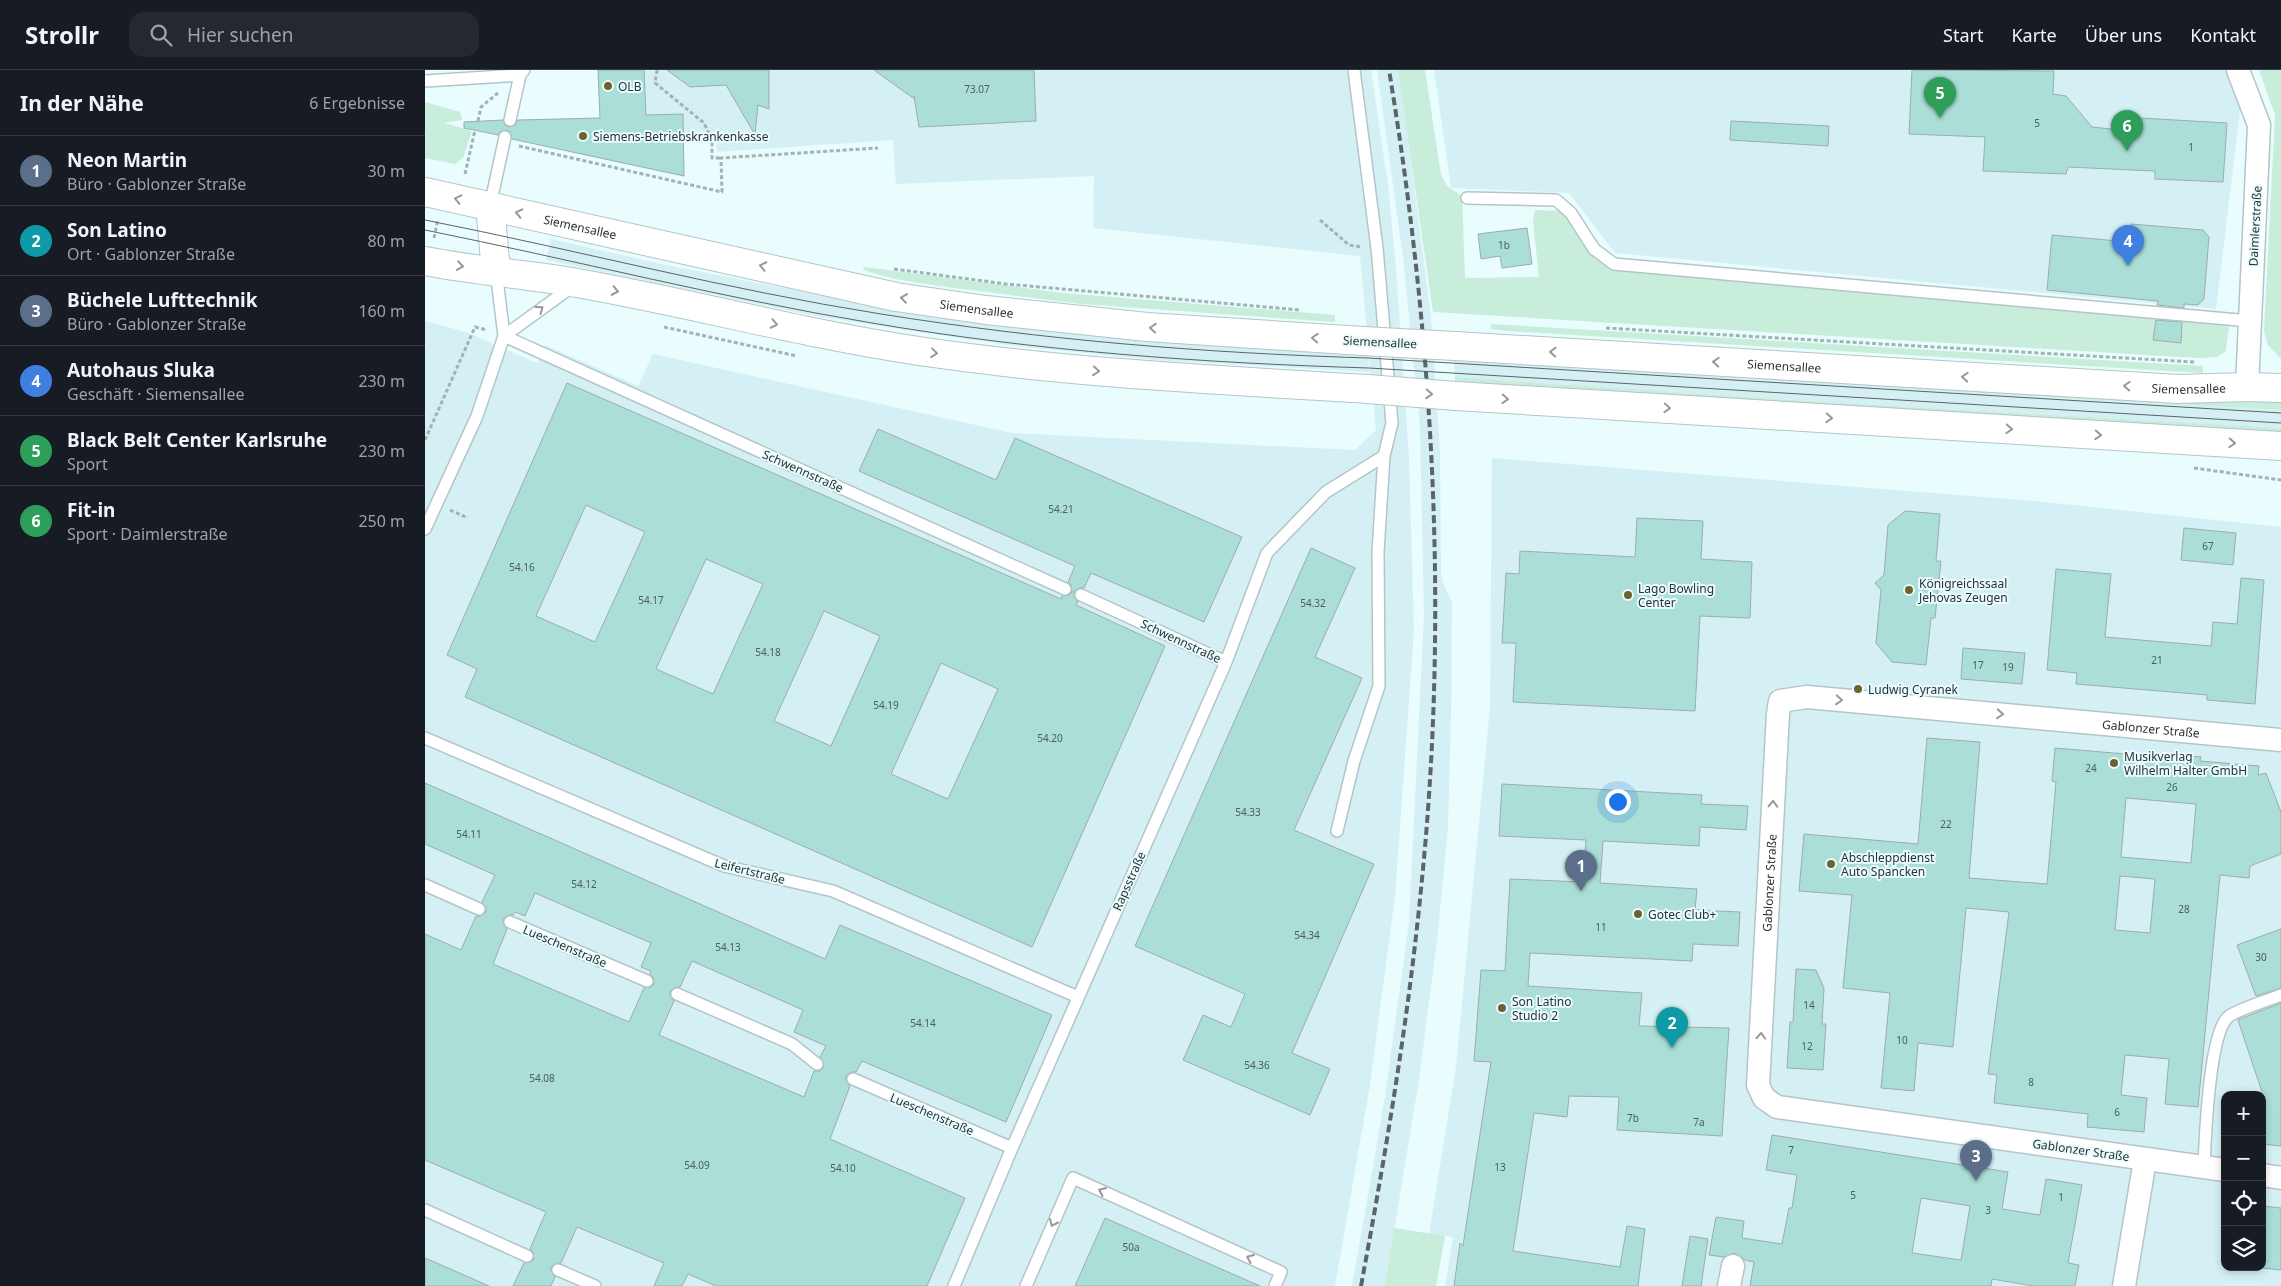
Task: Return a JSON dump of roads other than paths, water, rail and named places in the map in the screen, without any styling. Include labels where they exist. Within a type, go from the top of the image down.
[{"type":"main road","name":"Siemensallee","points":[[434,194],[896,297],[986,310],[1147,327],[2168,388],[2281,388]]},
{"type":"main road","points":[[490,206],[496,271]]},
{"type":"main road","points":[[427,262],[578,283],[794,328],[918,351],[1038,366],[1154,376],[1456,396],[2281,446]]},
{"type":"street","name":"Daimlerstraße","points":[[2238,70],[2259,126],[2247,387]]},
{"type":"street","name":"Gablonzer Straße","points":[[2214,1169],[1777,1107],[1764,1098],[1758,1085],[1780,701],[1807,697],[2281,740]]},
{"type":"street","points":[[2124,1286],[2145,1160]]},
{"type":"street","points":[[2266,1176],[2281,1178]]},
{"type":"lane","points":[[1337,831],[1354,761],[1379,686],[1378,552],[1384,456],[1392,423],[1377,248],[1354,70]]},
{"type":"lane","points":[[425,81],[522,73],[510,120]]},
{"type":"lane","points":[[490,206],[504,140]]},
{"type":"lane","points":[[1467,198],[1556,200],[1571,213],[1594,249],[1614,264],[2250,321]]},
{"type":"lane","points":[[425,529],[477,416],[504,336],[496,271]]},
{"type":"lane","points":[[504,336],[578,283]]},
{"type":"lane","name":"Schwennstraße","points":[[504,336],[1065,589]]},
{"type":"lane","name":"Rapsstraße","points":[[954,1286],[1012,1148],[1226,662],[1267,553],[1325,492],[1384,456]]},
{"type":"lane","name":"Schwennstraße","points":[[1081,595],[1226,662]]},
{"type":"lane","name":"Leifertstraße","points":[[425,738],[724,866],[833,890],[1078,997]]},
{"type":"lane","points":[[425,885],[479,909]]},
{"type":"lane","name":"Lueschenstraße","points":[[510,922],[647,981]]},
{"type":"lane","points":[[677,994],[792,1044],[817,1064]]},
{"type":"lane","points":[[2214,1169],[2206,1105],[2219,1032],[2228,1017],[2281,995]]},
{"type":"lane","name":"Lueschenstraße","points":[[853,1079],[1012,1148]]},
{"type":"lane","points":[[1025,1286],[1073,1178],[1281,1272],[1275,1286]]},
{"type":"lane","points":[[425,1210],[527,1256]]},
{"type":"lane","points":[[558,1270],[595,1286]]},
{"type":"tram line","points":[[425,220],[710,282],[824,304],[942,323],[1063,338],[1245,353],[1368,358],[2281,413]]},
{"type":"tram line","points":[[425,230],[816,313],[934,333],[1057,348],[1244,363],[1369,368],[2281,423]]},
{"type":"railway","points":[[1361,1286],[1396,1083],[1411,981],[1430,778],[1434,676],[1435,575],[1432,473],[1426,372],[1417,271],[1389,70]]},
{"type":"place","name":"OLB","points":[[608,86]]},
{"type":"place","name":"Black Belt Center Karlsruhe","points":[[1940,118]]},
{"type":"place","name":"Siemens-Betriebskrankenkasse","points":[[583,136]]},
{"type":"place","name":"Fit-in","points":[[2127,151]]},
{"type":"place","name":"Autohaus Sluka","points":[[2128,266]]},
{"type":"place","name":"Königreichssaal Jehovas Zeugen","points":[[1909,590]]},
{"type":"place","name":"Lago Bowling Center","points":[[1628,595]]},
{"type":"place","name":"Ludwig Cyranek","points":[[1858,689]]},
{"type":"place","name":"Musikverlag Wilhelm Halter GmbH","points":[[2114,763]]},
{"type":"place","name":"Abschleppdienst Auto Spancken","points":[[1831,864]]},
{"type":"place","name":"Neon Martin","points":[[1581,891]]},
{"type":"place","name":"Gotec Club+","points":[[1638,914]]},
{"type":"place","name":"Son Latino Studio 2","points":[[1502,1008]]},
{"type":"place","name":"Son Latino","points":[[1672,1048]]},
{"type":"place","name":"Büchele Lufttechnik","points":[[1976,1181]]}]
